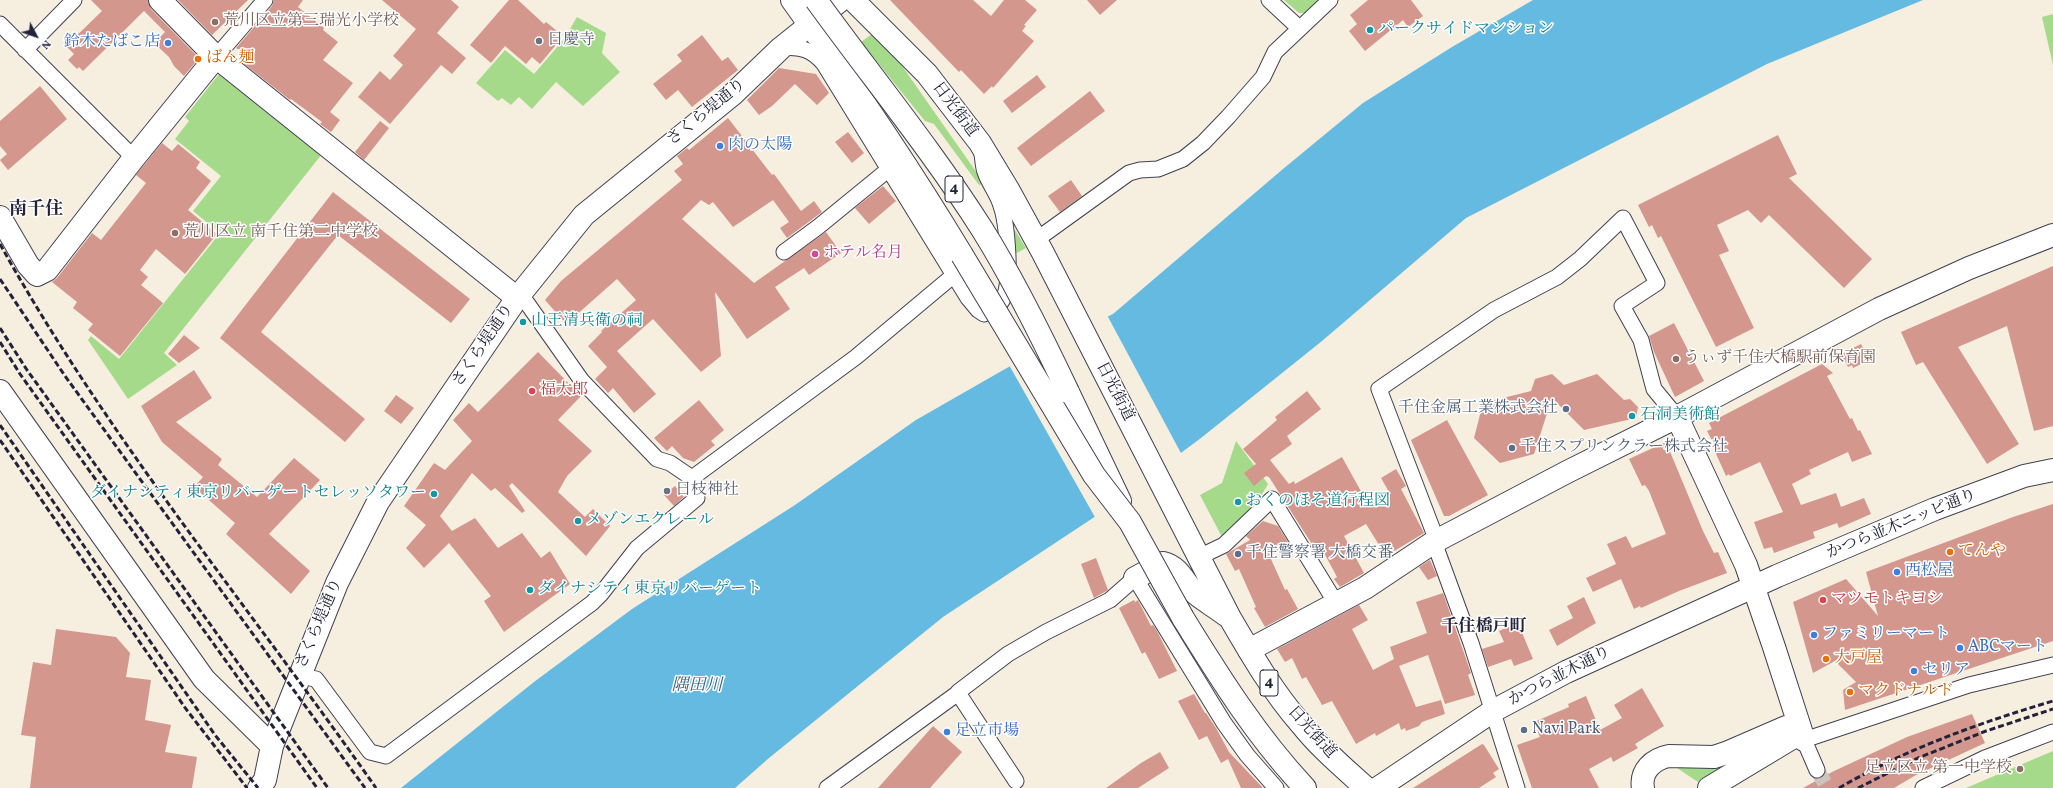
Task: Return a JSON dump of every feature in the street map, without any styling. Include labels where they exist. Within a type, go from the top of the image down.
[{"type":"main road","points":[[160,0],[216,57],[517,298]]},
{"type":"main road","name":"4","points":[[792,0],[915,177],[1094,475],[1130,522]]},
{"type":"main road","name":"4","points":[[816,0],[930,153],[982,229],[1041,335],[1130,522],[1183,618],[1217,674],[1261,737],[1305,788]]},
{"type":"main road","name":"さくら堤通り","points":[[259,788],[265,780],[272,746],[298,676],[337,583],[378,502],[517,298],[584,215],[732,95],[781,48],[841,0]]},
{"type":"main road","name":"日光街道","points":[[853,0],[927,74],[980,143],[1036,240],[1230,618],[1249,650],[1271,686],[1300,724],[1331,757],[1366,788]]},
{"type":"main road","points":[[0,217],[28,265],[37,275],[47,270],[134,158],[216,57]]},
{"type":"main road","points":[[1249,650],[1365,588],[1436,542],[1567,472],[1677,417],[1879,310],[1969,268],[2053,235]]},
{"type":"main road","points":[[0,391],[204,679],[272,746]]},
{"type":"main road","points":[[1677,417],[1733,534],[1754,587],[1802,735]]},
{"type":"main road","name":"かつら並木ニッピ通り","points":[[1754,587],[1935,509],[2024,476],[2053,470]]},
{"type":"main road","points":[[1135,578],[1163,563],[1170,564],[1179,571],[1195,593],[1230,618]]},
{"type":"main road","name":"かつら並木通り","points":[[1378,788],[1493,711],[1566,672],[1754,587]]},
{"type":"main road","points":[[1643,788],[1642,779],[1644,774],[1654,761],[1661,757],[1714,756],[1726,753],[1786,727],[1802,735]]},
{"type":"main road","points":[[1709,788],[1791,738],[1802,735]]},
{"type":"street","points":[[25,50],[74,0]]},
{"type":"street","points":[[216,57],[265,0]]},
{"type":"street","points":[[1269,0],[1301,27]]},
{"type":"street","points":[[1036,240],[1129,173],[1140,170],[1158,170],[1188,155],[1228,117],[1263,77],[1275,52],[1330,0]]},
{"type":"street","points":[[0,24],[134,158]]},
{"type":"street","points":[[781,48],[800,48],[817,55],[827,68],[968,298],[981,314],[992,312],[999,307],[1008,286],[1005,227],[1001,206],[985,173],[980,143]]},
{"type":"street","points":[[784,252],[818,227],[889,169]]},
{"type":"street","points":[[1517,788],[1493,711],[1436,542],[1379,389],[1494,310],[1557,277],[1580,259],[1623,218],[1657,283],[1622,306],[1641,340],[1654,389],[1677,417]]},
{"type":"street","points":[[692,478],[856,357],[954,275]]},
{"type":"street","points":[[298,676],[316,679],[370,752],[386,756],[601,594],[637,548],[697,498],[692,478],[670,463],[657,459],[582,381],[527,303],[517,298]]},
{"type":"street","points":[[1199,557],[1224,544],[1272,499],[1336,603]]},
{"type":"street","points":[[827,788],[958,693],[1008,654],[1046,632],[1110,600],[1135,578],[1224,723],[1247,755],[1276,788]]},
{"type":"street","points":[[1817,770],[1802,735],[1969,685],[2053,665]]},
{"type":"street","points":[[958,693],[1016,781]]},
{"type":"street","points":[[1923,788],[1985,758],[2053,732]]},
{"type":"green space","points":[[1284,0],[1322,0],[1309,13],[1299,13]]},
{"type":"green space","points":[[2053,14],[2053,65],[2042,17]]},
{"type":"green space","points":[[577,17],[606,33],[602,53],[620,72],[583,106],[556,82],[532,109],[519,97],[511,105],[502,98],[498,101],[476,83],[505,50],[534,74],[564,39]]},
{"type":"green space","points":[[872,34],[900,63],[984,183],[979,185],[934,124],[925,121],[861,42]]},
{"type":"green space","points":[[219,74],[322,154],[164,353],[177,365],[128,399],[88,340],[91,336],[119,359],[220,233],[193,211],[221,176],[175,139],[189,121],[185,117]]},
{"type":"green space","points":[[1013,227],[1026,248],[1013,255]]},
{"type":"green space","points":[[1236,441],[1268,484],[1248,513],[1236,526],[1222,537],[1200,495],[1222,483]]},
{"type":"green space","name":"足立区立 第一中学校","points":[[2053,751],[2053,788],[1966,788]]},
{"type":"green space","points":[[1712,765],[1718,770],[1698,782],[1674,766]]},
{"type":"water","name":"隅田川","points":[[1533,0],[1923,0],[1767,64],[1466,218],[1322,341],[1201,438],[1096,516],[943,617],[769,758],[735,788],[401,788],[534,682],[632,609],[795,505],[916,420],[1033,353],[1113,314],[1363,103],[1452,47]]},
{"type":"pier","points":[[1107,315],[1182,455],[1096,519],[1009,365]]},
{"type":"building","points":[[91,0],[148,0],[151,9],[199,58],[184,76],[174,66],[169,57],[154,43],[165,32],[144,11],[83,71],[79,67],[77,69],[68,60],[74,54],[66,46],[102,11]]},
{"type":"building","name":"荒川区立第三瑞光小学校","points":[[178,0],[248,0],[212,35]]},
{"type":"building","points":[[274,0],[303,0],[298,7],[324,28],[323,30],[338,42],[323,60],[353,83],[330,112],[340,120],[331,132],[320,124],[322,122],[291,99],[290,100],[243,63],[248,57],[236,48],[272,6]]},
{"type":"building","points":[[382,0],[451,0],[459,7],[437,33],[466,58],[452,74],[441,65],[390,124],[358,97],[380,71],[390,80],[403,65],[393,56],[416,29]]},
{"type":"building","points":[[509,0],[518,0],[544,24],[546,22],[557,31],[554,34],[560,40],[540,64],[532,57],[526,64],[505,46],[491,63],[470,45]]},
{"type":"building","points":[[890,0],[973,0],[991,16],[1004,0],[1025,0],[1037,10],[1024,25],[1026,26],[1022,31],[1034,41],[993,88],[992,86],[984,94],[961,70],[959,72]]},
{"type":"building","points":[[1087,0],[1117,0],[1100,15]]},
{"type":"building","points":[[1368,0],[1411,0],[1423,16],[1408,27],[1403,20],[1365,51],[1349,31],[1357,24],[1350,15]]},
{"type":"building","points":[[702,35],[722,61],[728,57],[738,70],[692,107],[678,90],[666,100],[653,84],[682,61],[677,55]]},
{"type":"building","points":[[779,68],[816,74],[829,93],[817,105],[795,84],[772,106],[759,115],[747,100]]},
{"type":"building","points":[[1037,75],[1046,87],[1012,113],[1003,101]]},
{"type":"building","points":[[40,86],[67,119],[8,170],[0,160],[7,154],[0,146],[0,121]]},
{"type":"building","points":[[1090,91],[1105,111],[1031,166],[1017,148]]},
{"type":"building","points":[[728,118],[772,175],[774,174],[801,211],[814,201],[822,212],[787,238],[780,228],[789,222],[773,200],[733,227],[713,202],[709,205],[701,200],[682,219],[754,283],[826,232],[841,253],[809,275],[804,268],[775,287],[790,309],[747,339],[715,292],[721,356],[701,372],[653,319],[617,351],[656,394],[634,413],[613,388],[608,393],[595,379],[607,367],[588,346],[602,332],[601,331],[636,300],[617,279],[566,324],[545,300],[561,281],[682,180],[674,171],[683,164],[677,156],[687,148],[689,150]]},
{"type":"building","points":[[380,121],[389,128],[364,160],[355,152]]},
{"type":"building","points":[[848,132],[864,153],[852,163],[835,142]]},
{"type":"building","points":[[1778,135],[1797,174],[1789,178],[1872,259],[1844,288],[1769,215],[1761,223],[1748,210],[1717,225],[1729,251],[1719,255],[1754,328],[1716,347],[1661,236],[1658,238],[1652,225],[1649,227],[1638,205]]},
{"type":"building","points":[[162,143],[172,151],[178,144],[200,162],[196,168],[211,181],[188,210],[217,234],[185,274],[156,249],[140,270],[148,277],[141,285],[163,303],[120,356],[88,330],[93,324],[73,308],[77,302],[52,282],[57,278],[92,233],[101,240],[146,183],[136,175]]},
{"type":"building","points":[[1071,180],[1082,196],[1060,212],[1048,196]]},
{"type":"building","points":[[883,186],[896,201],[869,224],[855,208]]},
{"type":"building","points":[[333,192],[470,299],[451,323],[338,235],[261,332],[365,419],[345,442],[220,338]]},
{"type":"building","points":[[2053,266],[2053,426],[2034,431],[2007,326],[1958,347],[2019,444],[1987,464],[1923,362],[1916,365],[1901,332]]},
{"type":"building","points":[[1674,323],[1704,381],[1675,397],[1654,352],[1649,336]]},
{"type":"building","points":[[184,335],[200,348],[179,363],[168,354]]},
{"type":"building","points":[[1861,344],[1869,360],[1853,368],[1852,365],[1848,367],[1841,354]]},
{"type":"building","points":[[538,352],[581,396],[558,420],[592,451],[567,476],[558,492],[585,517],[593,509],[610,526],[586,556],[512,483],[509,486],[525,511],[522,513],[495,488],[491,491],[472,473],[440,516],[452,531],[475,518],[498,548],[522,533],[541,558],[550,551],[570,584],[504,632],[484,601],[491,596],[449,543],[424,568],[406,548],[426,525],[404,506],[434,463],[445,470],[472,441],[453,420],[469,403],[478,412]]},
{"type":"building","points":[[1822,364],[1833,373],[1827,376],[1850,419],[1852,418],[1858,431],[1860,430],[1872,454],[1852,462],[1848,452],[1809,470],[1811,474],[1792,484],[1801,505],[1836,493],[1841,507],[1864,498],[1871,514],[1839,528],[1837,523],[1813,532],[1815,538],[1774,553],[1772,547],[1764,549],[1754,522],[1783,512],[1760,462],[1730,476],[1729,474],[1726,476],[1713,447],[1715,446],[1707,431],[1712,429],[1709,423]]},
{"type":"building","points":[[194,370],[212,398],[176,422],[222,459],[218,465],[257,497],[294,458],[320,480],[269,534],[310,571],[291,594],[226,534],[235,523],[194,487],[203,477],[162,442],[141,406]]},
{"type":"building","points":[[1552,374],[1564,385],[1597,374],[1624,400],[1630,399],[1638,407],[1636,418],[1584,430],[1552,398],[1534,454],[1500,463],[1474,438],[1483,403],[1531,391],[1535,379]]},
{"type":"building","points":[[1307,391],[1321,409],[1287,436],[1292,444],[1270,460],[1289,484],[1294,481],[1295,484],[1342,457],[1368,504],[1389,492],[1381,478],[1396,469],[1406,486],[1401,489],[1424,533],[1386,556],[1366,524],[1344,536],[1364,573],[1340,587],[1334,579],[1337,577],[1322,549],[1317,552],[1269,477],[1266,476],[1254,486],[1244,473],[1256,464],[1243,449],[1277,420],[1275,417]]},
{"type":"building","points":[[396,395],[414,408],[401,424],[384,411]]},
{"type":"building","points":[[699,400],[724,430],[711,441],[715,445],[694,462],[683,458],[672,446],[667,451],[654,438]]},
{"type":"building","points":[[1447,420],[1488,495],[1449,516],[1444,516],[1411,440]]},
{"type":"building","points":[[1666,442],[1703,531],[1714,553],[1718,552],[1727,573],[1679,591],[1641,608],[1640,606],[1634,609],[1621,579],[1593,592],[1586,578],[1616,564],[1607,544],[1626,536],[1632,548],[1666,534],[1649,491],[1645,485],[1642,486],[1629,459]]},
{"type":"building","points":[[675,486],[684,497],[674,506],[664,495]]},
{"type":"building","points":[[2053,504],[2053,641],[1845,710],[1843,690],[1856,682],[1835,661],[1813,673],[1793,602],[1846,579],[1878,616],[1866,572],[2013,517]]},
{"type":"building","points":[[1263,521],[1278,526],[1288,542],[1270,557],[1285,590],[1287,589],[1298,609],[1265,627],[1254,608],[1256,607],[1239,569],[1235,571],[1226,554],[1250,540],[1246,536]]},
{"type":"building","points":[[1096,558],[1108,590],[1094,598],[1081,564]]},
{"type":"building","points":[[1430,560],[1437,576],[1428,580],[1419,567]]},
{"type":"building","points":[[1443,593],[1471,673],[1468,675],[1475,695],[1445,704],[1428,655],[1399,666],[1416,707],[1441,700],[1445,714],[1422,722],[1419,726],[1406,731],[1405,728],[1401,730],[1399,723],[1376,736],[1375,733],[1356,744],[1332,701],[1322,705],[1306,677],[1302,679],[1292,658],[1285,662],[1277,649],[1359,605],[1368,620],[1352,629],[1373,670],[1394,659],[1390,647],[1427,633],[1416,602]]},
{"type":"building","points":[[1584,597],[1596,623],[1557,646],[1549,630],[1573,618],[1567,606]]},
{"type":"building","points":[[1134,600],[1135,602],[1138,600],[1151,626],[1153,625],[1156,629],[1177,671],[1159,679],[1145,652],[1142,654],[1119,608]]},
{"type":"building","points":[[1518,623],[1533,659],[1514,666],[1511,659],[1488,667],[1482,649],[1504,642],[1499,631]]},
{"type":"building","points":[[56,629],[116,637],[130,653],[126,677],[151,680],[145,720],[171,725],[165,752],[197,757],[192,788],[30,788],[36,737],[21,735],[33,662],[51,665]]},
{"type":"building","points":[[1642,688],[1664,726],[1635,744],[1638,748],[1613,762],[1611,757],[1589,769],[1599,788],[1532,788],[1517,745],[1540,737],[1534,722],[1569,707],[1568,704],[1586,696],[1600,730],[1622,718],[1614,705]]},
{"type":"building","points":[[1194,694],[1216,728],[1229,752],[1263,788],[1241,788],[1228,759],[1221,763],[1207,736],[1199,740],[1178,701]]},
{"type":"building","points":[[1972,714],[1985,743],[1916,775],[1894,788],[1803,788],[1832,772],[1907,737]]},
{"type":"building","points":[[933,726],[962,752],[930,788],[878,788]]},
{"type":"building","points":[[1482,744],[1499,769],[1493,773],[1496,777],[1479,788],[1413,788]]},
{"type":"building","points":[[1160,752],[1169,768],[1138,788],[1106,788],[1141,763]]},
{"type":"tunnel","points":[[1817,770],[1828,788]]},
{"type":"railway","points":[[0,244],[86,385],[181,521],[376,788]]},
{"type":"railway","points":[[0,279],[65,376],[365,788]]},
{"type":"railway","points":[[0,328],[27,370],[328,788]]},
{"type":"railway","points":[[0,342],[20,374],[317,788]]},
{"type":"railway","points":[[0,425],[215,735],[258,788]]},
{"type":"railway","points":[[0,440],[186,709],[247,788]]},
{"type":"railway","points":[[1839,788],[1890,761],[1943,738],[1998,718],[2053,701]]},
{"type":"railway","points":[[1858,788],[1918,758],[1986,731],[2053,709]]},
{"type":"place","name":"荒川区立第三瑞光小学校","points":[[215,22]]},
{"type":"place","name":"パークサイドマンション","points":[[1370,30]]},
{"type":"place","name":"日慶寺","points":[[539,41]]},
{"type":"place","name":"鈴木たばこ店","points":[[168,43]]},
{"type":"place","name":"ばん麺","points":[[198,59]]},
{"type":"place","name":"肉の太陽","points":[[720,146]]},
{"type":"place","name":"荒川区立 南千住第二中学校","points":[[175,233]]},
{"type":"place","name":"ホテル名月","points":[[815,254]]},
{"type":"place","name":"山王清兵衛の祠","points":[[523,322]]},
{"type":"place","name":"うぃず千住大橋駅前保育園","points":[[1676,359]]},
{"type":"place","name":"福太郎","points":[[532,391]]},
{"type":"place","name":"千住金属工業株式会社","points":[[1566,409]]},
{"type":"place","name":"石洞美術館","points":[[1632,416]]},
{"type":"place","name":"千住スプリンクラー株式会社","points":[[1512,448]]},
{"type":"place","name":"日枝神社","points":[[667,491]]},
{"type":"place","name":"ダイナシティ東京リバーゲートセレッソタワー","points":[[434,494]]},
{"type":"place","name":"おくのほそ道行程図","points":[[1238,502]]},
{"type":"place","name":"メゾンエクレール","points":[[578,521]]},
{"type":"place","name":"てんや","points":[[1950,552]]},
{"type":"place","name":"千住警察署 大橋交番","points":[[1238,554]]},
{"type":"place","name":"西松屋","points":[[1897,572]]},
{"type":"place","name":"ダイナシティ東京リバーゲート","points":[[530,590]]},
{"type":"place","name":"マツモトキヨシ","points":[[1823,600]]},
{"type":"place","name":"ファミリーマート","points":[[1814,635]]},
{"type":"place","name":"ABCマート","points":[[1960,648]]},
{"type":"place","name":"大戸屋","points":[[1826,659]]},
{"type":"place","name":"セリア","points":[[1914,671]]},
{"type":"place","name":"マクドナルド","points":[[1850,692]]},
{"type":"place","name":"Navi Park","points":[[1524,730]]},
{"type":"place","name":"足立市場","points":[[947,732]]},
{"type":"place","name":"足立区立 第一中学校","points":[[2020,769]]},
{"type":"district","name":"南千住","points":[[36,211]]},
{"type":"district","name":"千住橋戸町","points":[[1484,628]]}]
